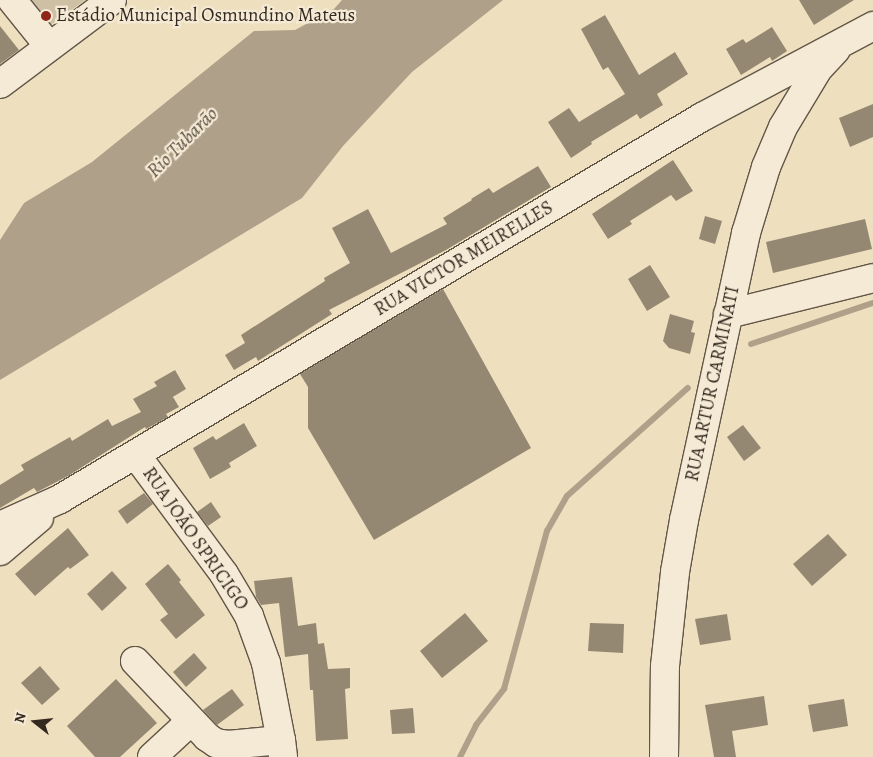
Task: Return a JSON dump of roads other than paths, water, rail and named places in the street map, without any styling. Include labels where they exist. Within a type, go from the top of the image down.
[{"type":"street","points":[[12,0],[49,46]]},
{"type":"street","points":[[0,84],[112,0]]},
{"type":"street","name":"RUA VICTOR MEIRELLES","points":[[60,499],[702,117],[847,38],[873,26]]},
{"type":"street","name":"RUA ARTUR CARMINATI","points":[[664,757],[665,666],[675,572],[684,520],[728,314],[754,204],[783,127],[818,69],[847,38]]},
{"type":"street","points":[[728,314],[873,278]]},
{"type":"street","name":"RUA JOÃO SPRICIGO","points":[[136,455],[224,574],[249,616],[266,663],[282,749]]},
{"type":"street","points":[[0,526],[60,499]]},
{"type":"street","points":[[0,551],[60,499]]},
{"type":"street","points":[[135,661],[191,721],[216,743],[282,749]]},
{"type":"street","points":[[152,757],[191,721]]},
{"type":"water","name":"Rio Tubarão","points":[[342,0],[503,0],[412,72],[343,146],[302,198],[0,380],[0,240],[24,203],[92,162],[254,31],[295,30],[334,9]]},
{"type":"waterway","points":[[751,344],[873,303]]},
{"type":"waterway","points":[[460,757],[476,725],[504,689],[547,531],[567,496],[688,388]]},
{"type":"place","name":"Estádio Municipal Osmundino Mateus","points":[[46,16]]}]
